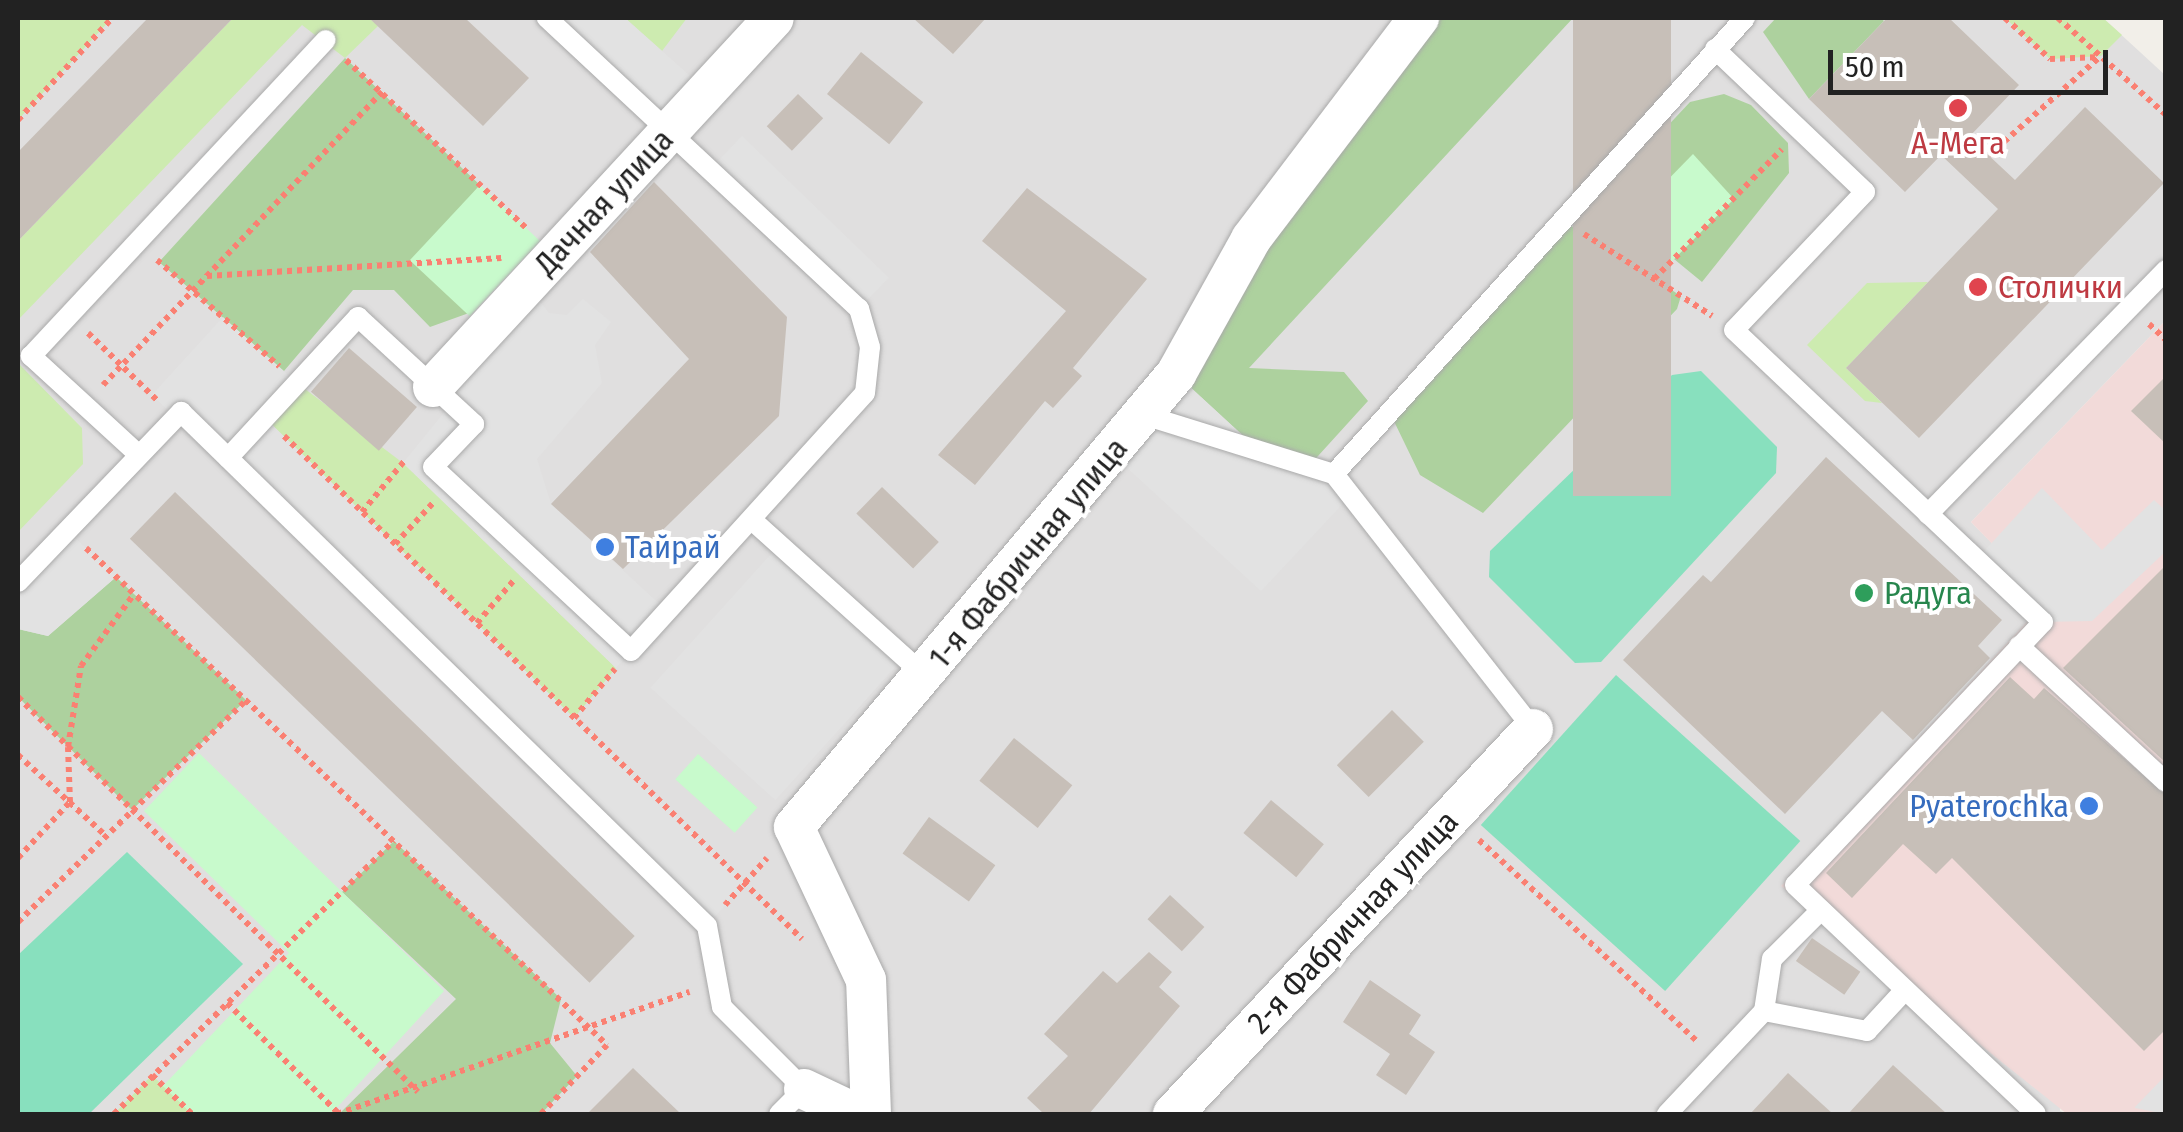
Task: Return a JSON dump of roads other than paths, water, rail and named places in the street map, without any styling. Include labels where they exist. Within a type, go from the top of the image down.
[{"type":"street","name":"Дачная улица","points":[[433,387],[774,18]]},
{"type":"street","name":"1-я Фабричная улица","points":[[872,1114],[866,980],[794,827],[1176,374],[1250,239],[1419,18]]},
{"type":"street","name":"2-я Фабричная улица","points":[[1173,1114],[1533,729]]},
{"type":"street","points":[[792,1102],[857,1114]]},
{"type":"lane","points":[[228,458],[358,317],[474,424],[433,468],[631,651],[865,393],[870,348],[859,309],[547,18]]},
{"type":"lane","points":[[1334,474],[1745,18]]},
{"type":"lane","points":[[139,455],[32,356],[326,40]]},
{"type":"lane","points":[[1715,49],[1865,192],[1734,330],[2042,622],[1794,885],[2036,1114]]},
{"type":"lane","points":[[1928,514],[2166,270]]},
{"type":"lane","points":[[18,582],[181,412],[708,926],[722,1007],[792,1102]]},
{"type":"lane","points":[[1144,415],[1334,474],[1533,729]]},
{"type":"lane","points":[[752,520],[925,676]]},
{"type":"lane","points":[[2019,646],[2166,782]]},
{"type":"lane","points":[[1667,1114],[1764,1011],[1772,958],[1821,910]]},
{"type":"lane","points":[[1764,1011],[1867,1031],[1905,990]]},
{"type":"place","name":"А-Мега","points":[[1958,108]]},
{"type":"place","name":"Столички","points":[[1978,287]]},
{"type":"place","name":"Тайрай","points":[[605,547]]},
{"type":"place","name":"Радуга","points":[[1864,593]]},
{"type":"place","name":"Pyaterochka","points":[[2089,806]]}]
